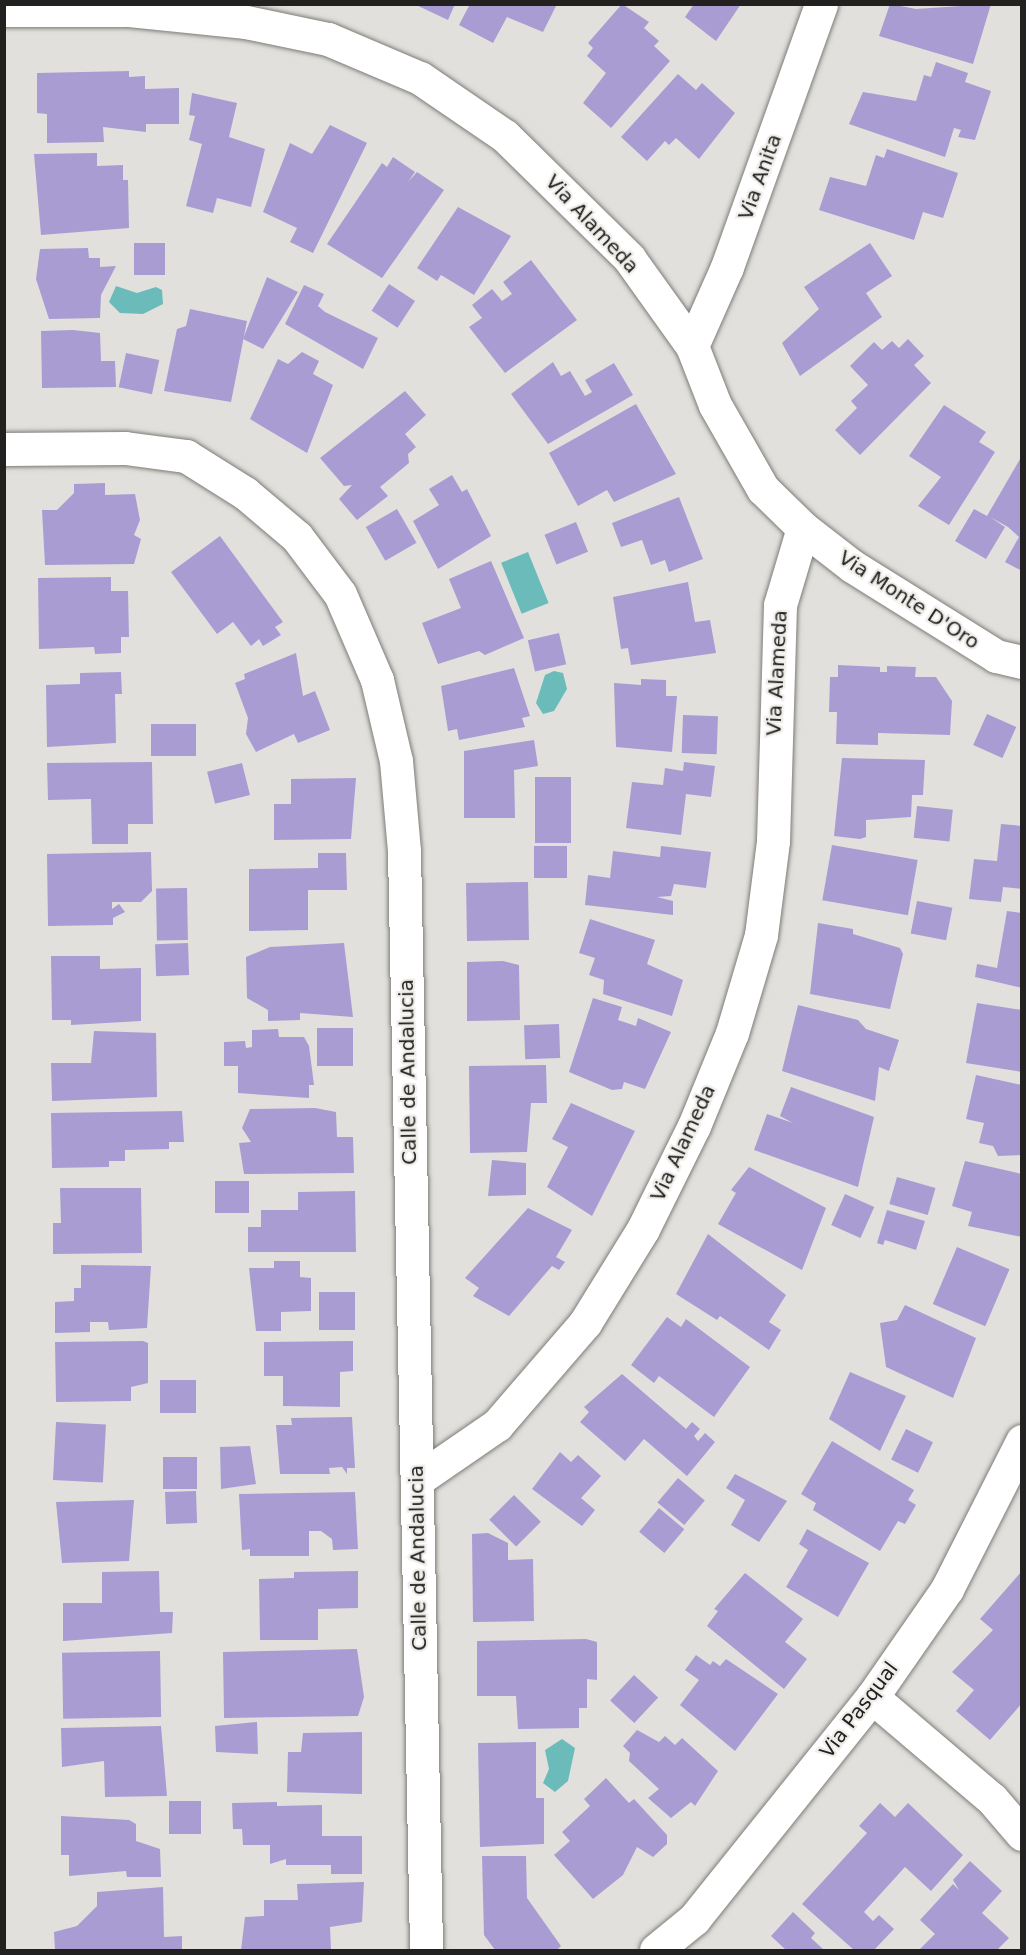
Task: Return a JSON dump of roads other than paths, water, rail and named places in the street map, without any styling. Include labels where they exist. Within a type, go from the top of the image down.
[{"type":"street","name":"Via Anita","points":[[692,346],[727,267],[821,4]]},
{"type":"street","name":"Via Alameda","points":[[4,10],[129,10],[246,22],[328,39],[420,78],[506,136],[629,258],[692,346],[715,405],[763,489],[803,528],[780,605],[773,841],[761,935],[706,1095],[643,1228],[585,1323],[497,1425],[417,1480]]},
{"type":"street","name":"Calle de Andalucia","points":[[4,449],[125,448],[186,456],[245,493],[297,537],[340,594],[377,680],[396,760],[404,851],[426,1950]]},
{"type":"street","name":"Via Monte D'Oro","points":[[803,528],[852,566],[996,656],[1022,662]]},
{"type":"street","name":"Via Pasqual","points":[[656,1950],[694,1919],[872,1697],[947,1589],[1022,1441]]},
{"type":"street","points":[[872,1697],[992,1799],[1022,1834]]},
{"type":"water","points":[[116,286],[137,293],[156,287],[162,290],[163,304],[143,314],[120,313],[109,302]]},
{"type":"water","points":[[528,552],[549,603],[522,614],[501,563]]},
{"type":"water","points":[[554,671],[563,673],[567,689],[554,711],[543,714],[536,703],[545,675]]},
{"type":"water","points":[[562,1739],[575,1748],[568,1781],[555,1792],[543,1783],[549,1769],[545,1750]]}]
